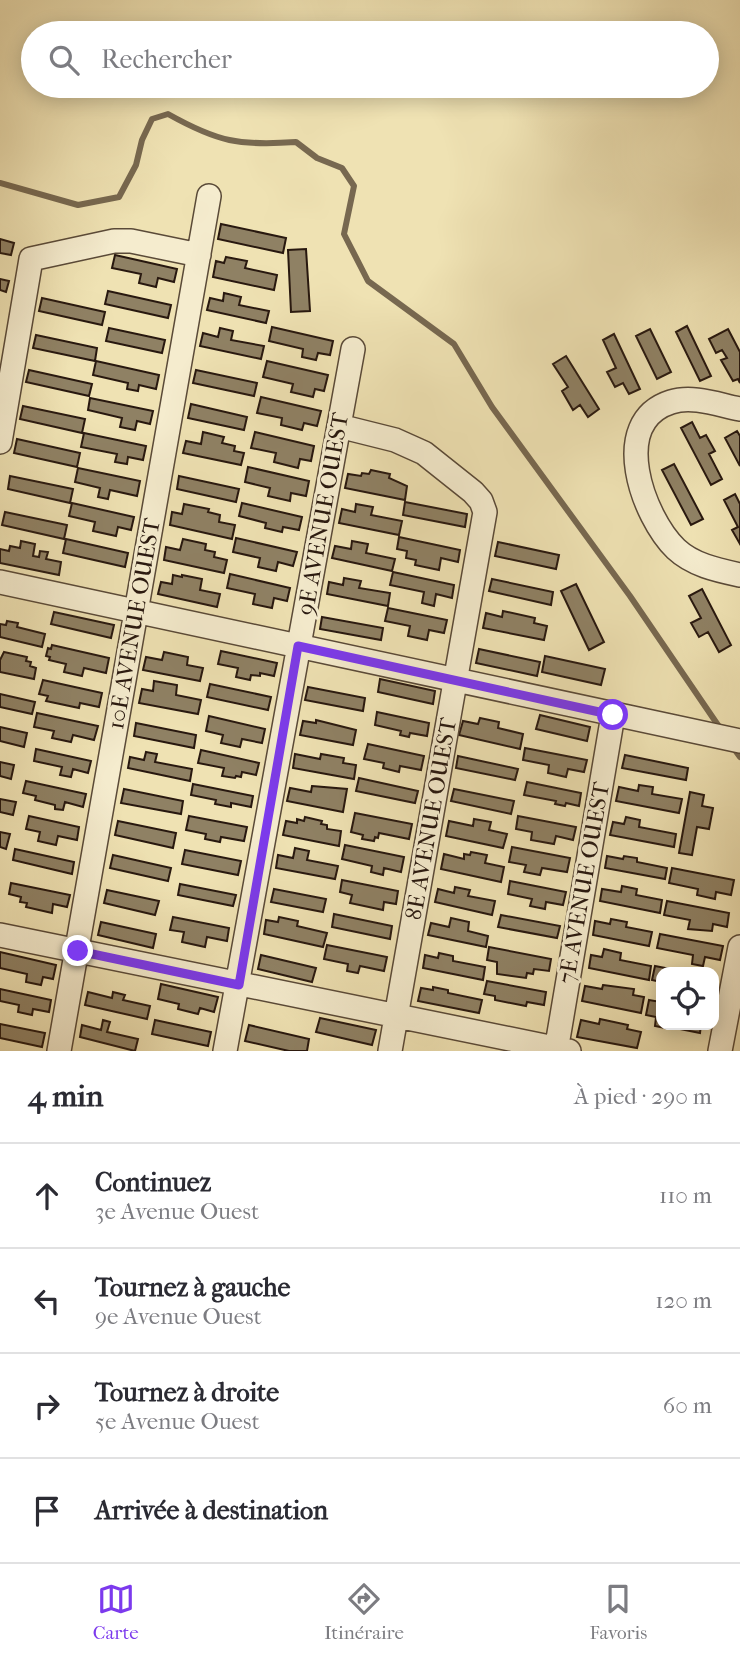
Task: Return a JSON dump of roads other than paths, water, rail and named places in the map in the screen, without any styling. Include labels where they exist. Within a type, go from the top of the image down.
[{"type":"street","name":"10E AVENUE OUEST","points":[[59,1051],[209,196]]},
{"type":"street","points":[[0,442],[31,259],[114,241],[131,241],[199,255]]},
{"type":"street","name":"9E AVENUE OUEST","points":[[225,1051],[353,349]]},
{"type":"street","points":[[740,409],[685,400],[670,402],[659,408],[643,426],[638,440],[637,480],[654,519],[675,548],[707,567],[740,575]]},
{"type":"street","name":"8E AVENUE OUEST","points":[[339,426],[395,440],[416,449],[481,502],[485,520],[390,1051]]},
{"type":"street","points":[[0,582],[740,741]]},
{"type":"street","name":"7E AVENUE OUEST","points":[[560,1050],[613,715]]},
{"type":"street","points":[[0,935],[560,1050]]},
{"type":"street","points":[[720,1051],[740,947]]},
{"type":"waterway","points":[[0,183],[78,205],[119,197],[136,165],[142,140],[152,119],[168,114],[201,131],[229,140],[259,143],[296,142],[317,158],[342,168],[354,186],[344,234],[368,281],[454,344],[492,407],[630,596],[722,731]]},
{"type":"waterway","points":[[732,746],[740,757]]}]
